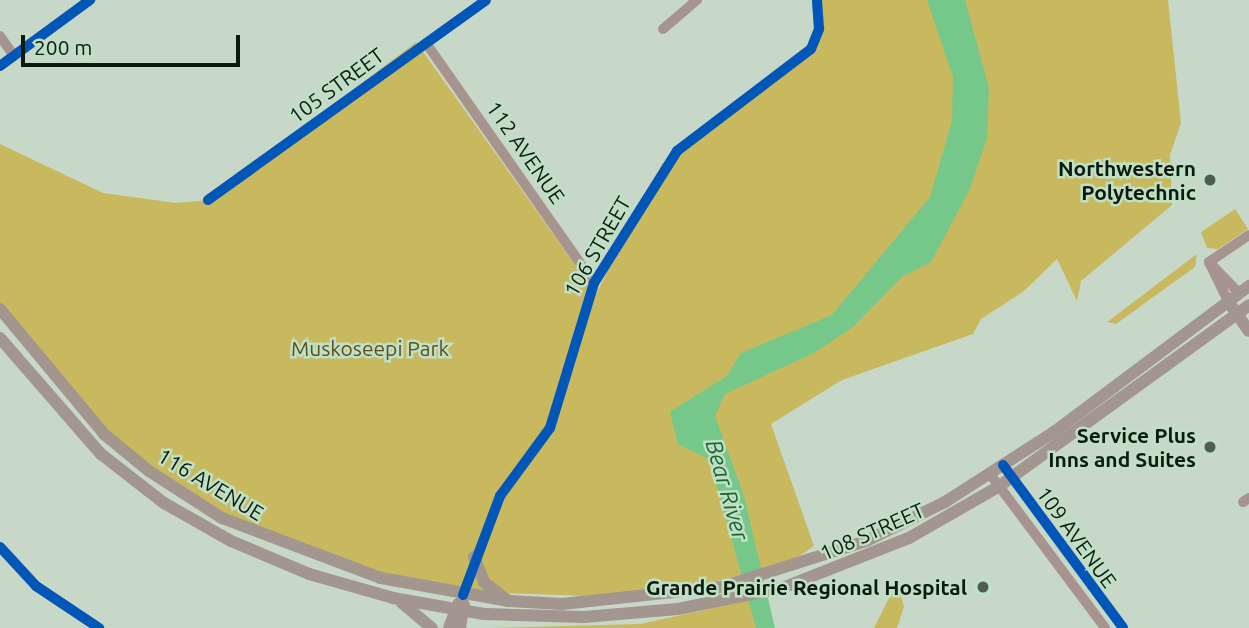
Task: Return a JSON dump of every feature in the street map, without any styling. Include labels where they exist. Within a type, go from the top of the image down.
[{"type":"main road","name":"108 STREET","points":[[463,595],[509,601],[606,602],[733,584],[778,573],[898,527],[1003,466],[1244,289]]},
{"type":"main road","points":[[1244,289],[1249,305]]},
{"type":"main road","points":[[1228,301],[1249,331]]},
{"type":"main road","name":"108 STREET","points":[[459,610],[597,617],[736,598],[782,588],[909,538],[998,486],[1249,305]]},
{"type":"main road","name":"116 AVENUE","points":[[0,309],[104,434],[195,503],[324,561],[463,595]]},
{"type":"main road","name":"116 AVENUE","points":[[1,340],[81,435],[164,503],[256,553],[393,598],[459,610]]},
{"type":"main road","points":[[474,557],[484,582],[509,601]]},
{"type":"main road","points":[[449,628],[459,610],[463,595]]},
{"type":"main road","points":[[393,598],[432,628]]},
{"type":"main road","points":[[459,610],[460,628]]},
{"type":"street","points":[[0,66],[90,0]]},
{"type":"street","points":[[464,0],[471,11]]},
{"type":"street","name":"105 STREET","points":[[208,200],[486,0]]},
{"type":"street","points":[[663,29],[697,0]]},
{"type":"street","name":"106 STREET","points":[[463,595],[474,557],[500,496],[550,428],[594,283],[677,151],[811,49],[819,29],[817,0]]},
{"type":"street","points":[[0,36],[14,56]]},
{"type":"street","name":"112 AVENUE","points":[[425,43],[594,283]]},
{"type":"street","points":[[1209,262],[1249,235]]},
{"type":"street","points":[[1209,262],[1244,289]]},
{"type":"street","points":[[1209,262],[1228,301]]},
{"type":"street","points":[[1,340],[15,330]]},
{"type":"street","name":"109 AVENUE","points":[[1003,466],[1123,628]]},
{"type":"street","name":"109 AVENUE","points":[[990,474],[1105,628]]},
{"type":"street","points":[[0,547],[36,586],[99,628]]},
{"type":"green space","name":"Muskoseepi Park","points":[[814,0],[1168,0],[1181,123],[1170,155],[1172,205],[1081,281],[1077,301],[1057,259],[1024,291],[981,319],[973,334],[842,380],[771,424],[814,546],[792,561],[700,586],[589,596],[439,591],[272,541],[127,454],[0,308],[0,144],[103,193],[176,203],[208,200],[416,42],[596,294],[662,164],[797,63],[818,27]]},
{"type":"green space","points":[[1235,209],[1248,229],[1218,249],[1207,248],[1201,232]]},
{"type":"green space","points":[[1197,254],[1195,267],[1116,324],[1107,322]]},
{"type":"green space","points":[[900,591],[904,607],[897,628],[874,628],[891,594]]},
{"type":"green space","points":[[760,598],[772,628],[491,628],[640,624]]},
{"type":"water","name":"Bear River","points":[[927,0],[965,0],[989,88],[987,138],[969,191],[931,262],[902,277],[853,327],[814,353],[725,394],[715,416],[744,496],[775,628],[756,628],[710,460],[678,444],[670,412],[727,376],[741,353],[832,315],[930,197],[952,121],[953,77]]},
{"type":"cycle path","points":[[0,66],[90,0]]},
{"type":"cycle path","points":[[208,200],[486,0]]},
{"type":"cycle path","points":[[463,595],[500,496],[550,428],[594,283],[677,151],[811,49],[819,29],[817,0]]},
{"type":"cycle path","points":[[1003,465],[1123,628]]},
{"type":"cycle path","points":[[0,547],[36,586],[99,628]]},
{"type":"place","name":"Northwestern Polytechnic","points":[[1210,180]]},
{"type":"place","name":"Service Plus Inns and Suites","points":[[1210,447]]},
{"type":"place","name":"Grande Prairie Regional Hospital","points":[[983,587]]}]
